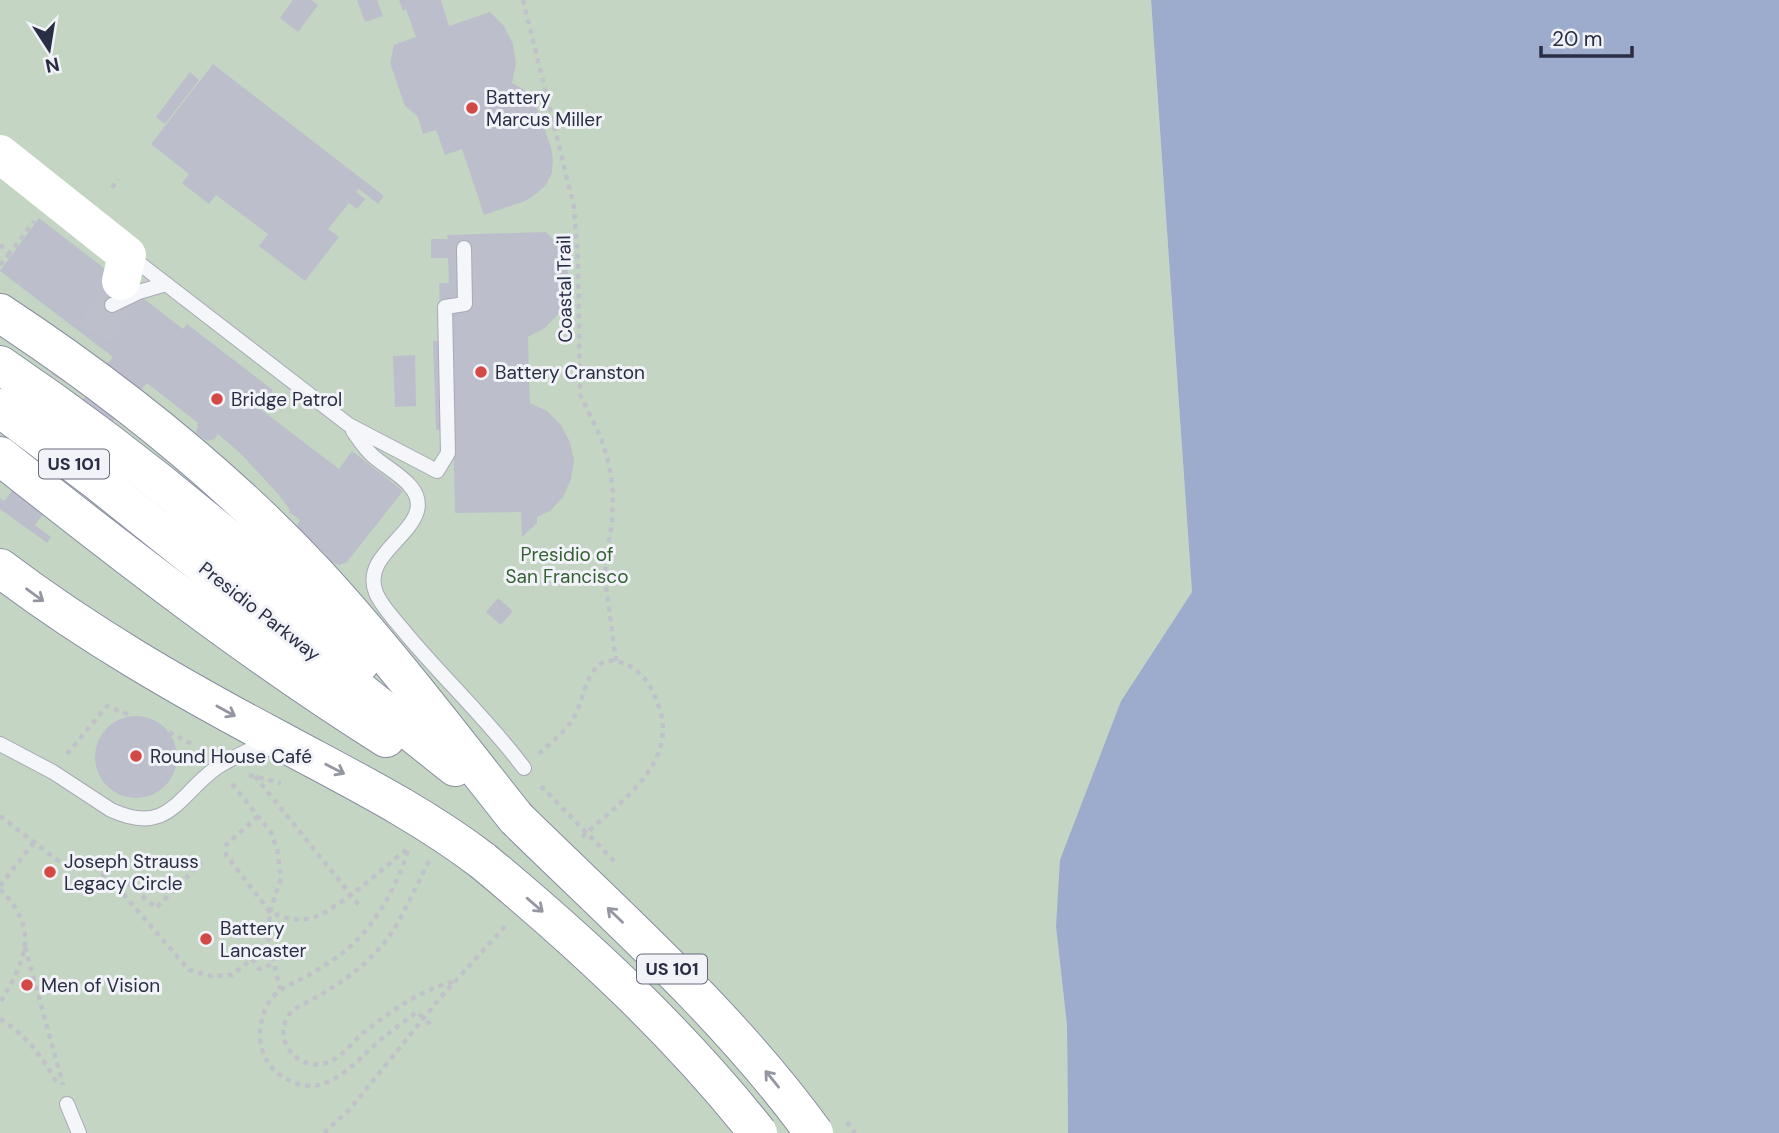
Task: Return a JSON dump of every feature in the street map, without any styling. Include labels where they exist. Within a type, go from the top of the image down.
[{"type":"main road","points":[[0,154],[120,280]]},
{"type":"main road","points":[[0,313],[86,370],[185,448],[313,571],[364,649]]},
{"type":"main road","points":[[0,340],[132,433],[364,649],[487,782],[516,818]]},
{"type":"main road","points":[[0,365],[87,425],[217,530],[300,603],[364,649]]},
{"type":"main road","points":[[0,384],[364,649]]},
{"type":"main road","name":"Presidio Parkway","points":[[0,408],[96,480],[516,818]]},
{"type":"main road","points":[[0,432],[237,616],[516,818]]},
{"type":"main road","points":[[0,456],[236,639],[328,702],[516,818]]},
{"type":"main road","points":[[0,486],[158,605],[258,673],[323,713],[516,818]]},
{"type":"main road","name":"US 101","points":[[0,568],[71,620],[124,654],[274,738],[364,784],[421,818],[483,861],[641,1001],[693,1056],[758,1133]]},
{"type":"main road","name":"US 101","points":[[516,818],[717,1015],[814,1133]]},
{"type":"lane","points":[[120,280],[166,284],[349,425],[437,471],[448,453],[445,307],[465,304],[464,248]]},
{"type":"lane","points":[[120,280],[139,292],[166,284]]},
{"type":"lane","points":[[349,425],[371,455],[414,491],[418,502],[413,519],[377,568],[373,580],[381,602],[422,653],[524,768]]},
{"type":"lane","points":[[0,744],[53,772],[111,810],[143,818],[156,817],[175,807],[213,770],[274,738]]},
{"type":"lane","points":[[67,1104],[79,1133]]},
{"type":"path","name":"Coastal Trail","points":[[523,0],[575,207],[580,394],[601,438],[609,464],[613,492],[605,578],[616,661]]},
{"type":"path","points":[[112,188],[118,179]]},
{"type":"path","points":[[0,265],[29,228]]},
{"type":"path","points":[[1,248],[10,253]]},
{"type":"path","points":[[541,786],[524,768],[572,722],[593,672],[599,665],[616,661],[640,673],[656,697],[661,712],[663,729],[654,762],[629,797],[573,846]]},
{"type":"path","points":[[71,749],[107,706],[132,716]]},
{"type":"path","points":[[169,732],[195,746]]},
{"type":"path","points":[[254,776],[359,905]]},
{"type":"path","points":[[232,784],[271,832],[277,849],[281,878],[270,912],[268,937],[281,989]]},
{"type":"path","points":[[0,816],[61,863],[94,867],[117,887],[189,970],[211,976],[232,975],[251,959],[259,969],[273,964]]},
{"type":"path","points":[[258,816],[226,845],[226,855],[270,912],[291,920],[310,919],[331,911],[410,847],[398,881],[359,938],[339,957],[281,989],[264,1010],[259,1032],[261,1045],[264,1056],[277,1074],[302,1085],[319,1085],[338,1077],[417,1012],[430,1025]]},
{"type":"path","points":[[34,842],[0,887],[21,916],[25,947],[57,1059]]},
{"type":"path","points":[[429,860],[394,928],[373,956],[340,984],[287,1016],[283,1035],[286,1046],[292,1055],[301,1061],[323,1064],[333,1060],[363,1033],[405,1003],[429,989],[457,981]]},
{"type":"path","points":[[117,887],[129,884],[156,908],[202,862]]},
{"type":"path","points":[[324,1133],[359,1099],[424,1018],[513,916]]},
{"type":"path","points":[[0,1003],[17,975],[25,947]]},
{"type":"path","points":[[0,1019],[12,1026],[38,1053],[52,1073],[67,1104]]},
{"type":"green space","name":"Presidio of San Francisco","points":[[0,0],[1151,0],[1192,592],[1121,701],[1056,927],[1067,1026],[1068,1133],[0,1133]]},
{"type":"water","points":[[1151,0],[1779,0],[1779,1133],[1068,1133],[1067,1026],[1056,927],[1060,860],[1121,701],[1192,592]]},
{"type":"building","points":[[293,0],[311,0],[318,5],[298,32],[280,18]]},
{"type":"building","points":[[357,0],[377,0],[383,16],[365,22]]},
{"type":"building","name":"Battery Marcus Miller","points":[[399,0],[441,0],[449,26],[490,12],[504,26],[513,44],[516,64],[512,83],[533,98],[551,147],[552,173],[546,185],[536,194],[525,201],[484,215],[462,149],[445,155],[436,130],[423,134],[418,117],[405,106],[390,63],[394,45],[416,37],[406,9],[403,11]]},
{"type":"building","points":[[213,64],[384,196],[378,204],[359,189],[356,192],[365,199],[357,209],[349,203],[328,229],[339,237],[305,281],[259,246],[268,234],[216,195],[209,204],[182,183],[189,174],[151,144]]},
{"type":"building","points":[[190,72],[199,80],[165,124],[156,117]]},
{"type":"building","name":"Bridge Patrol","points":[[39,218],[183,329],[187,324],[273,390],[259,408],[339,469],[352,451],[403,491],[347,562],[340,565],[332,563],[327,555],[296,528],[300,520],[289,512],[279,495],[241,454],[218,434],[207,441],[196,433],[198,423],[147,383],[119,414],[35,525],[51,537],[47,543],[0,509],[0,498],[4,501],[109,366],[107,364],[113,357],[0,271]]},
{"type":"building","name":"Battery Cranston","points":[[546,232],[556,242],[565,258],[569,278],[567,297],[558,314],[545,328],[528,337],[530,403],[547,411],[561,425],[570,442],[574,460],[571,479],[563,497],[550,511],[537,517],[537,523],[522,537],[521,512],[455,513],[453,429],[436,430],[433,341],[441,341],[439,283],[449,283],[448,258],[431,258],[431,239],[448,239],[447,235]]},
{"type":"building","points":[[415,355],[416,406],[395,407],[393,356]]},
{"type":"building","points":[[498,598],[513,611],[501,625],[486,612]]},
{"type":"building","name":"Round House Café","points":[[136,716],[152,719],[165,728],[174,741],[177,757],[174,773],[165,786],[152,795],[136,798],[120,795],[107,786],[98,773],[95,757],[98,741],[107,728],[120,719]]},
{"type":"tunnel","points":[[36,431],[112,305],[121,281]]},
{"type":"place","name":"Battery Marcus Miller","points":[[472,108]]},
{"type":"place","name":"Battery Cranston","points":[[481,372]]},
{"type":"place","name":"Bridge Patrol","points":[[217,399]]},
{"type":"place","name":"Round House Café","points":[[136,756]]},
{"type":"place","name":"Joseph Strauss Legacy Circle","points":[[50,872]]},
{"type":"place","name":"Battery Lancaster","points":[[206,939]]},
{"type":"place","name":"Men of Vision","points":[[27,985]]}]
